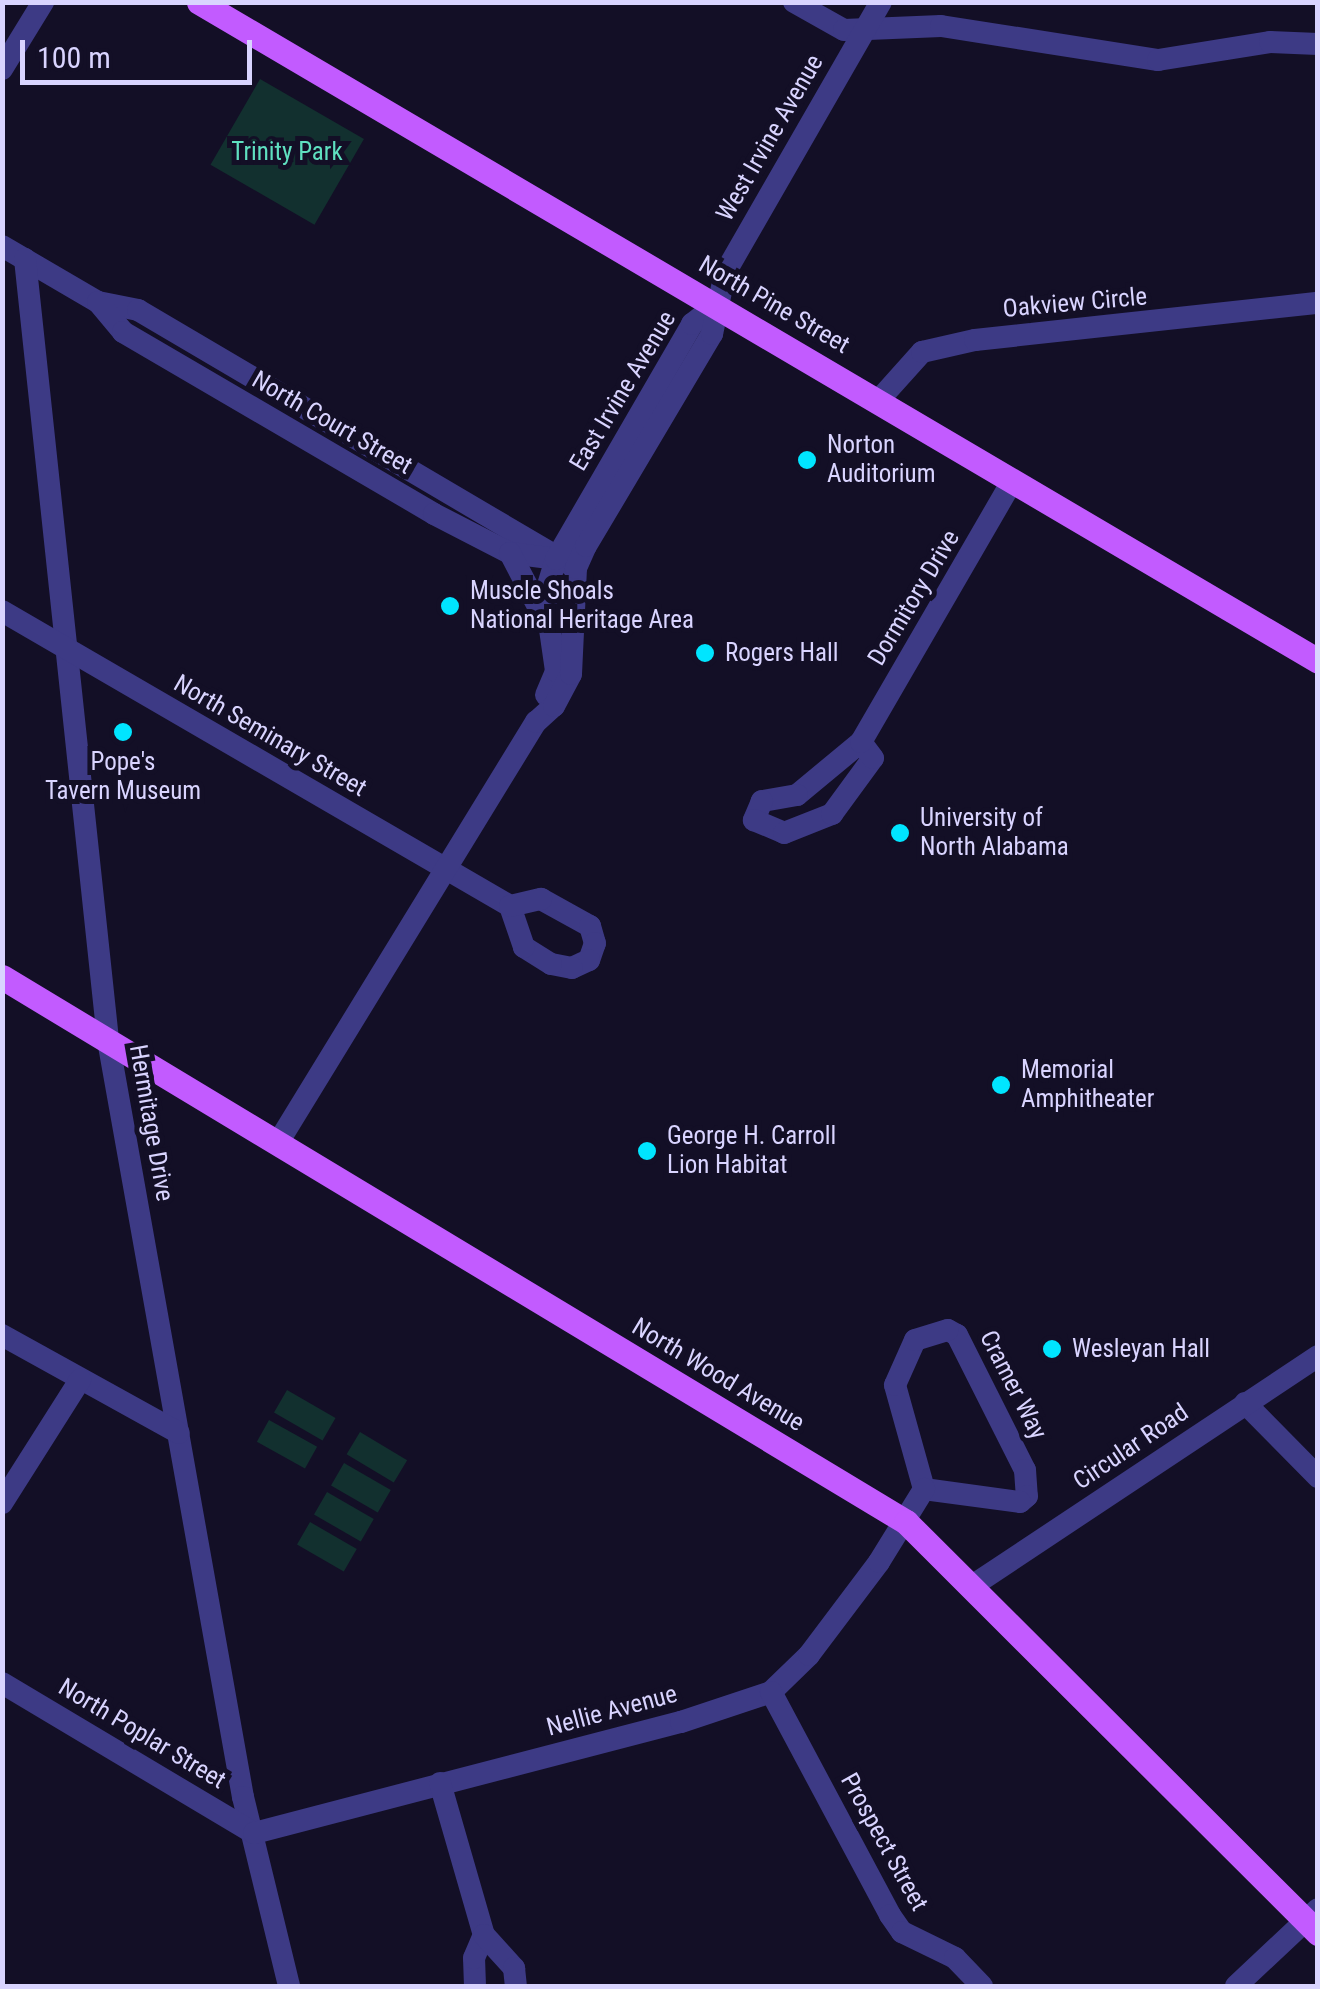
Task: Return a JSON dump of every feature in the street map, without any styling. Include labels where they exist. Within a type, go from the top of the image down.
[{"type":"main road","name":"North Pine Street","points":[[200,2],[1318,661]]},
{"type":"main road","name":"North Wood Avenue","points":[[2,977],[906,1522],[974,1584],[1314,1921]]},
{"type":"street","points":[[2,69],[43,2]]},
{"type":"street","points":[[794,2],[844,30],[942,26],[1158,60],[1270,42],[1318,44]]},
{"type":"street","name":"West Irvine Avenue","points":[[715,306],[750,227],[882,2]]},
{"type":"street","name":"North Court Street","points":[[2,246],[98,302],[124,332],[434,514],[510,553],[566,563]]},
{"type":"street","name":"Hermitage Drive","points":[[25,259],[70,651],[108,1040],[254,1833],[289,1986]]},
{"type":"street","name":"Oakview Circle","points":[[878,401],[922,352],[957,344],[1311,298]]},
{"type":"street","name":"North Court Street","points":[[98,302],[138,310],[448,489],[566,563]]},
{"type":"street","name":"East Irvine Avenue","points":[[279,1142],[536,722],[556,671],[544,595],[566,563],[692,324],[715,306]]},
{"type":"street","name":"Dormitory Drive","points":[[867,750],[797,795],[762,801],[754,820],[784,833],[809,827],[832,814],[867,750],[1012,482]]},
{"type":"street","points":[[434,514],[448,489]]},
{"type":"street","points":[[510,553],[546,622]]},
{"type":"street","name":"East Irvine Avenue","points":[[536,722],[554,706],[570,674],[566,563]]},
{"type":"street","name":"North Seminary Street","points":[[2,611],[510,906]]},
{"type":"street","name":"Cramer Way","points":[[948,1330],[957,1335],[1017,1451],[1027,1496],[1008,1504],[924,1488],[895,1386],[915,1340],[948,1330]]},
{"type":"street","points":[[2,1335],[179,1432]]},
{"type":"street","name":"Circular Road","points":[[974,1584],[1318,1356]]},
{"type":"street","points":[[2,1503],[80,1380]]},
{"type":"street","points":[[1245,1403],[1318,1477]]},
{"type":"street","points":[[906,1522],[924,1488]]},
{"type":"street","name":"Nellie Avenue","points":[[254,1833],[681,1722],[771,1692],[810,1654],[906,1522]]},
{"type":"street","name":"North Poplar Street","points":[[2,1683],[254,1833]]},
{"type":"street","name":"Prospect Street","points":[[771,1692],[890,1916],[902,1932],[955,1958],[982,1986]]},
{"type":"street","points":[[440,1783],[484,1934],[514,1968],[516,1986]]},
{"type":"street","points":[[1236,1986],[1314,1921]]},
{"type":"street","points":[[475,1986],[474,1958],[484,1934]]},
{"type":"green space","name":"Trinity Park","points":[[260,79],[364,139],[314,225],[210,165]]},
{"type":"green space","points":[[287,1390],[335,1418],[322,1441],[274,1413]]},
{"type":"green space","points":[[269,1420],[317,1447],[305,1469],[257,1442]]},
{"type":"green space","points":[[360,1432],[407,1460],[394,1483],[347,1454]]},
{"type":"green space","points":[[344,1463],[391,1490],[378,1513],[331,1486]]},
{"type":"green space","points":[[327,1492],[374,1519],[361,1542],[314,1515]]},
{"type":"green space","points":[[310,1522],[357,1549],[344,1572],[297,1545]]},
{"type":"place","name":"Norton Auditorium","points":[[807,460]]},
{"type":"place","name":"Muscle Shoals National Heritage Area","points":[[450,606]]},
{"type":"place","name":"Rogers Hall","points":[[705,653]]},
{"type":"place","name":"Pope's Tavern Museum","points":[[123,732]]},
{"type":"place","name":"University of North Alabama","points":[[900,833]]},
{"type":"place","name":"Memorial Amphitheater","points":[[1001,1085]]},
{"type":"place","name":"George H. Carroll Lion Habitat","points":[[647,1151]]},
{"type":"place","name":"Wesleyan Hall","points":[[1052,1349]]}]
